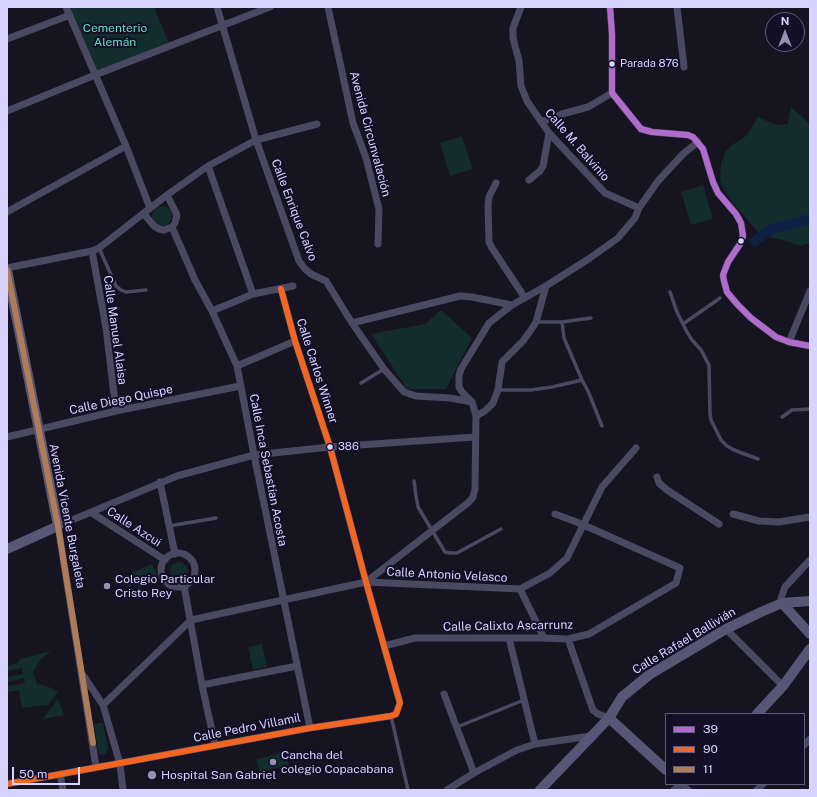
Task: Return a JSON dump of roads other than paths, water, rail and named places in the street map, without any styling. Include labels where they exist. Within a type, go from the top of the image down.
[{"type":"street","points":[[66,7],[126,146],[150,208]]},
{"type":"street","name":"Calle Enrique Calvo","points":[[217,7],[256,140],[299,261],[311,274],[326,281],[352,323],[399,388],[410,395],[450,398],[472,402]]},
{"type":"street","points":[[7,111],[270,7]]},
{"type":"street","name":"Avenida Circunvalación","points":[[328,7],[353,123],[366,158],[379,209],[378,244]]},
{"type":"street","name":"Calle M. Balvinio","points":[[522,7],[513,28],[514,45],[519,61],[521,86],[524,96],[549,133],[605,193],[639,208]]},
{"type":"street","points":[[610,7],[612,34],[612,92],[641,129],[652,132],[688,135],[693,137],[698,142],[703,149],[718,193],[736,214],[741,223],[743,236],[740,244],[728,262],[723,275],[727,292],[751,318],[776,337],[789,342],[810,346]]},
{"type":"street","points":[[677,7],[684,67]]},
{"type":"street","points":[[7,39],[70,15]]},
{"type":"street","points":[[541,122],[562,114],[588,108],[612,92]]},
{"type":"street","points":[[7,269],[96,250],[167,195],[208,166],[256,140],[317,124]]},
{"type":"street","points":[[529,180],[540,171],[543,166],[549,133]]},
{"type":"street","points":[[366,582],[469,502],[473,497],[475,489],[476,416],[472,402],[462,392],[459,376],[461,369],[489,323],[512,305],[546,286],[618,238],[635,218],[639,208],[658,181],[689,148],[698,142]]},
{"type":"street","points":[[7,212],[126,146]]},
{"type":"street","points":[[208,166],[252,294]]},
{"type":"street","points":[[496,183],[488,205],[489,242],[525,298]]},
{"type":"street","name":"Calle Inca Sebastían Acosta","points":[[167,195],[177,215],[175,223],[172,227],[195,280],[212,311],[237,366],[310,728]]},
{"type":"street","points":[[144,214],[154,226],[159,229],[164,230],[172,227]]},
{"type":"street","name":"Calle Manuel Alaisa","points":[[96,250],[116,411]]},
{"type":"street","name":"Avenida Vicente Burgaleta","points":[[7,269],[58,526],[96,767]]},
{"type":"street","points":[[212,311],[252,294],[293,286]]},
{"type":"street","points":[[476,416],[485,412],[493,403],[498,390],[502,362],[532,330],[536,322],[546,286]]},
{"type":"street","name":"Calle Carlos Winner","points":[[281,289],[295,341],[330,447],[400,703],[394,715]]},
{"type":"street","points":[[789,342],[810,291]]},
{"type":"street","points":[[352,323],[460,296],[512,305]]},
{"type":"street","points":[[237,366],[295,341]]},
{"type":"street","name":"Calle Diego Quispe","points":[[7,437],[116,411],[240,386]]},
{"type":"street","points":[[7,549],[160,482],[254,455],[330,447],[476,437]]},
{"type":"street","name":"Calle Antonio Velasco","points":[[191,620],[366,582],[520,589],[550,573],[567,558],[602,487],[636,448]]},
{"type":"street","points":[[657,477],[659,483],[667,490],[719,524]]},
{"type":"street","points":[[160,482],[175,554]]},
{"type":"street","name":"Calle Azcui","points":[[92,512],[165,560]]},
{"type":"street","name":"Calle Calixto Ascarrunz","points":[[384,646],[415,638],[568,639],[589,634],[676,583],[680,568],[555,514]]},
{"type":"street","points":[[733,514],[759,521],[779,522],[810,517]]},
{"type":"street","points":[[175,554],[184,555],[189,558],[194,566],[195,570],[192,580],[184,586],[173,586],[164,580],[161,570],[165,560],[175,554]]},
{"type":"street","points":[[810,560],[785,587],[781,598],[782,604],[810,634]]},
{"type":"street","points":[[184,586],[202,685],[215,745]]},
{"type":"street","points":[[520,589],[544,638]]},
{"type":"street","name":"Calle Rafael Ballivián","points":[[540,790],[608,718],[622,697],[649,675],[726,629],[782,604],[810,601]]},
{"type":"street","points":[[103,705],[191,620]]},
{"type":"street","points":[[726,629],[783,686]]},
{"type":"street","points":[[509,638],[535,744]]},
{"type":"street","points":[[568,639],[593,710],[608,718],[665,769]]},
{"type":"street","points":[[758,713],[783,686],[810,649]]},
{"type":"street","points":[[202,685],[297,666]]},
{"type":"street","points":[[82,672],[103,705],[120,764],[123,790]]},
{"type":"street","points":[[444,694],[474,773]]},
{"type":"street","name":"Calle Pedro Villamil","points":[[7,784],[310,728],[394,715]]},
{"type":"street","points":[[447,790],[474,773],[517,750],[535,744],[592,736]]},
{"type":"street","points":[[60,774],[63,790]]},
{"type":"lane","points":[[96,250],[116,286],[126,292],[146,290]]},
{"type":"lane","points":[[670,292],[683,324],[692,340],[701,350],[709,365],[711,420],[727,446],[758,459]]},
{"type":"lane","points":[[683,324],[720,298]]},
{"type":"lane","points":[[536,322],[562,322],[592,318]]},
{"type":"lane","points":[[562,322],[564,338],[602,426]]},
{"type":"lane","points":[[361,383],[384,369]]},
{"type":"lane","points":[[498,390],[531,390],[552,388],[582,380]]},
{"type":"lane","points":[[782,417],[792,410],[810,409]]},
{"type":"lane","points":[[414,481],[418,507],[445,552],[457,553],[501,530]]},
{"type":"lane","points":[[169,526],[216,518]]},
{"type":"lane","points":[[456,727],[524,700]]},
{"type":"lane","points":[[394,715],[408,790]]},
{"type":"waterway","points":[[755,241],[772,229],[810,219]]},
{"type":"place","name":"Parada 876","points":[[612,64]]},
{"type":"place","name":"386","points":[[330,447]]},
{"type":"place","name":"Colegio Particular Cristo Rey","points":[[107,586]]},
{"type":"place","name":"Cancha del colegio Copacabana","points":[[273,762]]},
{"type":"place","name":"Hospital San Gabriel","points":[[152,775]]},
{"type":"park label","name":"Cementerio Alemán","points":[[115,35]]}]
